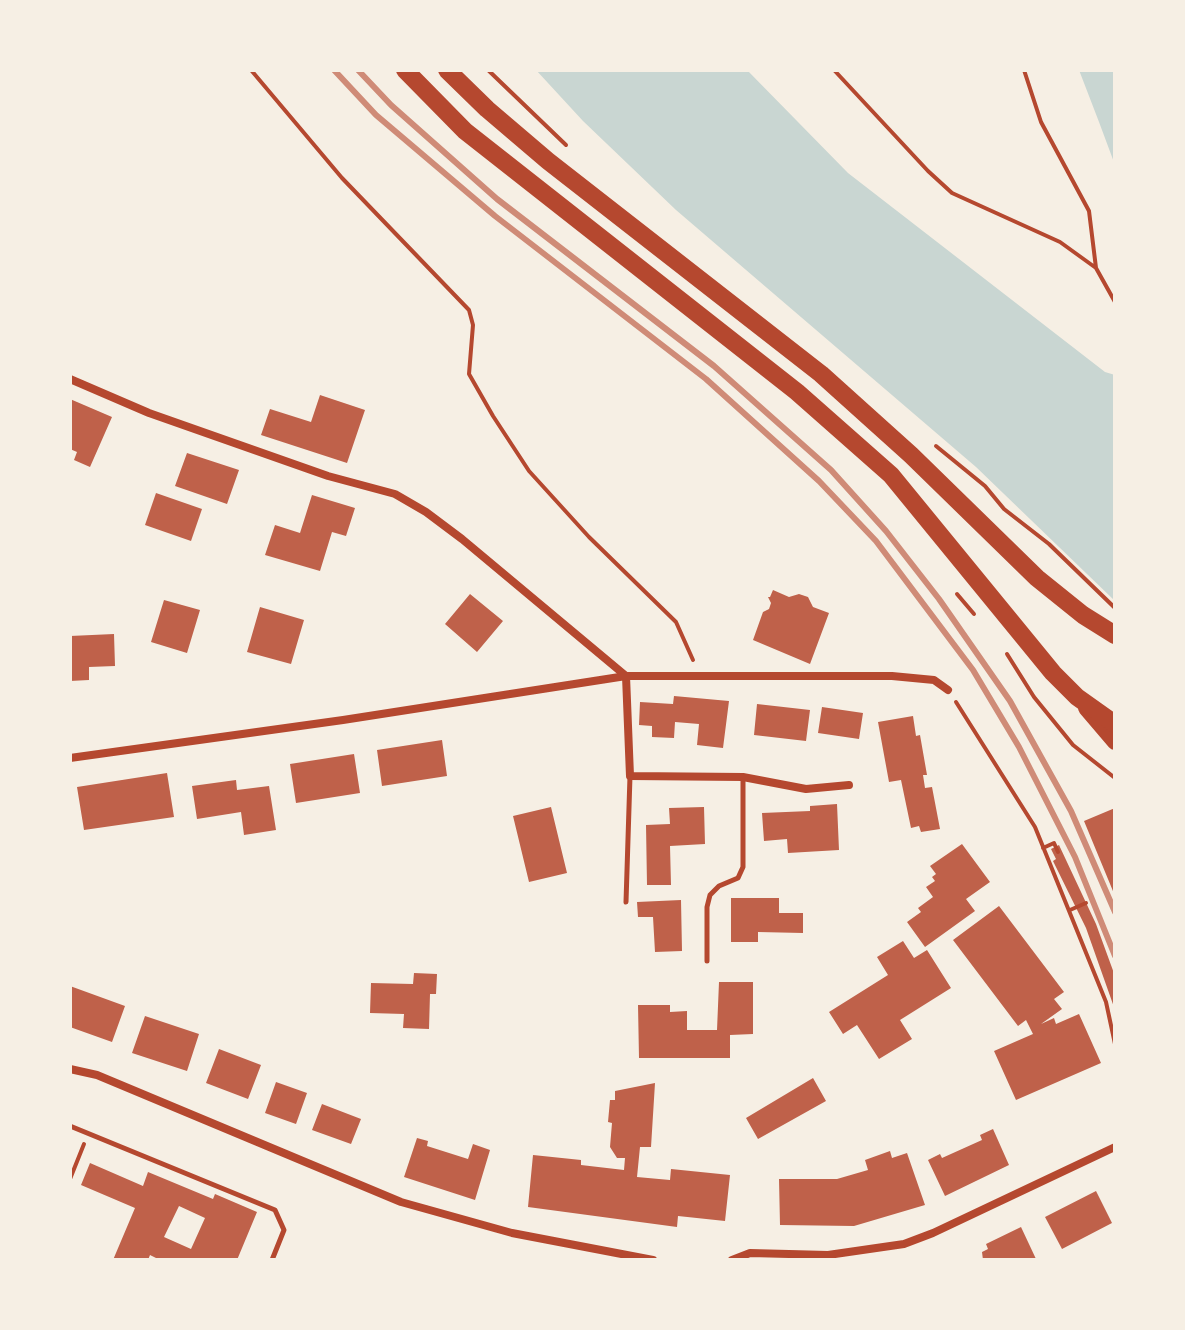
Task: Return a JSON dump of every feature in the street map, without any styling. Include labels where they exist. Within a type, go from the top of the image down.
[{"type":"main road","points":[[405,70],[465,131],[797,392],[891,475],[1053,673],[1115,742]]},
{"type":"main road","points":[[447,70],[548,161],[821,374],[911,455],[990,536],[1037,578],[1083,615],[1115,635]]},
{"type":"main road","points":[[1077,697],[1115,724]]},
{"type":"street","points":[[70,379],[149,413],[328,476],[395,494],[426,512],[626,676],[630,776],[743,777],[806,789],[849,785]]},
{"type":"street","points":[[70,758],[626,676],[892,676],[934,680],[948,690]]},
{"type":"street","points":[[70,1069],[97,1075],[401,1202],[512,1233],[653,1260]]},
{"type":"street","points":[[732,1260],[750,1253],[828,1255],[904,1244],[1115,1147]]},
{"type":"lane","points":[[626,902],[630,776]]},
{"type":"lane","points":[[707,961],[707,907],[710,895],[719,886],[738,878],[743,867],[743,777]]},
{"type":"lane","points":[[70,1126],[275,1210],[284,1230],[272,1260]]},
{"type":"path","points":[[251,70],[342,178],[469,310],[473,325],[469,374],[529,471],[589,537],[670,614],[692,660],[714,677]]},
{"type":"path","points":[[834,70],[952,193],[1060,242],[1096,268]]},
{"type":"path","points":[[1024,70],[1041,122],[1089,211],[1096,268],[1115,302]]},
{"type":"path","points":[[985,486],[1004,509],[1049,544],[1115,608]]},
{"type":"path","points":[[957,594],[975,615]]},
{"type":"path","points":[[1002,645],[1034,697],[1073,745],[1115,778]]},
{"type":"path","points":[[948,690],[1035,827],[1106,1002],[1115,1044]]},
{"type":"path","points":[[1043,848],[1054,843],[1058,852]]},
{"type":"path","points":[[1069,911],[1083,904]]},
{"type":"path","points":[[70,1179],[88,1133]]},
{"type":"shaded area","points":[[536,70],[747,70],[848,173],[1105,372],[1115,375],[1115,601],[976,467],[676,210],[583,121]]},
{"type":"shaded area","points":[[1079,70],[1115,70],[1115,165],[1099,122]]},
{"type":"building","points":[[320,395],[365,410],[347,463],[261,435],[270,409],[311,422]]},
{"type":"building","points":[[70,399],[112,417],[90,467],[74,460],[77,452],[70,449]]},
{"type":"building","points":[[187,453],[239,470],[227,504],[175,486]]},
{"type":"building","points":[[156,493],[202,509],[191,541],[145,525]]},
{"type":"building","points":[[312,495],[355,508],[346,536],[332,532],[320,571],[265,555],[275,525],[300,533]]},
{"type":"building","points":[[773,590],[789,597],[799,594],[808,597],[813,607],[829,613],[810,664],[753,640],[763,612],[769,609],[771,603],[768,597]]},
{"type":"building","points":[[470,594],[503,621],[477,652],[445,624]]},
{"type":"building","points":[[164,600],[200,610],[187,653],[151,642]]},
{"type":"building","points":[[260,607],[304,620],[291,664],[247,652]]},
{"type":"building","points":[[114,634],[115,666],[89,667],[89,680],[70,681],[70,636]]},
{"type":"building","points":[[674,696],[729,701],[723,748],[697,745],[699,724],[675,722],[674,738],[652,737],[652,726],[639,725],[640,702],[673,704]]},
{"type":"building","points":[[757,704],[810,710],[806,741],[754,735]]},
{"type":"building","points":[[822,707],[863,713],[859,739],[818,733]]},
{"type":"building","points":[[913,716],[916,736],[920,735],[927,775],[923,775],[925,788],[932,787],[940,829],[921,832],[919,826],[911,828],[901,780],[889,782],[878,722]]},
{"type":"building","points":[[442,740],[447,776],[382,786],[377,750]]},
{"type":"building","points":[[354,754],[360,793],[296,803],[290,764]]},
{"type":"building","points":[[167,773],[174,817],[84,830],[77,787]]},
{"type":"building","points":[[236,780],[237,790],[269,786],[276,830],[244,835],[241,812],[197,819],[192,786]]},
{"type":"building","points":[[837,804],[839,850],[788,853],[787,839],[764,841],[762,813],[810,811],[810,806]]},
{"type":"building","points":[[551,807],[567,873],[529,882],[513,816]]},
{"type":"building","points":[[704,807],[705,844],[670,846],[671,885],[647,885],[646,825],[670,824],[669,808]]},
{"type":"building","points":[[1115,808],[1115,896],[1084,821]]},
{"type":"building","points":[[962,844],[990,882],[966,899],[975,911],[925,947],[907,922],[921,912],[918,908],[933,897],[926,887],[935,881],[932,877],[936,874],[930,866]]},
{"type":"building","points":[[1059,845],[1096,924],[1115,976],[1115,1010],[1086,928],[1053,861],[1056,859],[1051,849]]},
{"type":"building","points":[[731,898],[779,898],[779,913],[803,913],[803,933],[758,932],[758,942],[731,942]]},
{"type":"building","points":[[681,900],[682,951],[655,952],[653,917],[638,917],[637,902]]},
{"type":"building","points":[[999,906],[1064,992],[1054,999],[1062,1009],[1041,1024],[1054,1018],[1056,1024],[1079,1014],[1101,1063],[1016,1100],[994,1051],[1033,1034],[1026,1020],[1018,1026],[953,940]]},
{"type":"building","points":[[903,941],[914,958],[927,950],[951,988],[900,1020],[912,1039],[879,1059],[857,1025],[843,1034],[829,1012],[888,975],[877,957]]},
{"type":"building","points":[[414,973],[437,974],[436,994],[430,994],[429,1029],[403,1028],[404,1014],[370,1013],[371,983],[413,984]]},
{"type":"building","points":[[719,982],[753,982],[753,1034],[730,1035],[730,1058],[639,1058],[638,1005],[670,1005],[670,1012],[687,1011],[687,1030],[717,1030]]},
{"type":"building","points":[[70,986],[125,1006],[112,1042],[70,1027]]},
{"type":"building","points":[[145,1016],[199,1034],[187,1071],[132,1053]]},
{"type":"building","points":[[219,1049],[261,1065],[248,1099],[206,1083]]},
{"type":"building","points":[[813,1078],[826,1101],[758,1139],[746,1118]]},
{"type":"building","points":[[276,1082],[307,1093],[296,1124],[265,1113]]},
{"type":"building","points":[[655,1083],[651,1147],[640,1147],[637,1177],[670,1180],[671,1169],[730,1175],[725,1221],[678,1216],[677,1227],[528,1207],[533,1155],[581,1160],[581,1165],[624,1170],[625,1158],[617,1158],[610,1147],[610,1100],[615,1100],[615,1091]]},
{"type":"building","points":[[322,1104],[361,1119],[351,1144],[312,1130]]},
{"type":"building","points":[[993,1129],[1009,1165],[945,1196],[928,1160],[940,1154],[942,1158],[982,1140],[980,1135]]},
{"type":"building","points":[[417,1138],[428,1141],[427,1146],[468,1159],[473,1144],[490,1150],[475,1200],[404,1177]]},
{"type":"building","points":[[890,1151],[892,1158],[907,1153],[925,1205],[854,1226],[780,1225],[779,1179],[837,1179],[868,1170],[865,1160]]},
{"type":"building","points":[[90,1163],[143,1186],[148,1172],[213,1199],[215,1194],[257,1212],[237,1260],[160,1260],[150,1255],[148,1260],[113,1260],[135,1208],[81,1185]],"holes":[[[179,1206],[205,1218],[191,1249],[164,1237]]]},
{"type":"building","points":[[1096,1191],[1112,1223],[1062,1249],[1045,1217]]},
{"type":"building","points":[[1021,1227],[1036,1259],[983,1260],[982,1252],[988,1249],[986,1244]]},
{"type":"railway","points":[[334,70],[376,115],[495,216],[706,379],[819,481],[876,541],[973,670],[1019,747],[1075,857],[1115,956]]},
{"type":"railway","points":[[358,70],[391,105],[497,199],[714,366],[831,470],[886,531],[939,599],[1010,701],[1071,811],[1115,912]]}]
